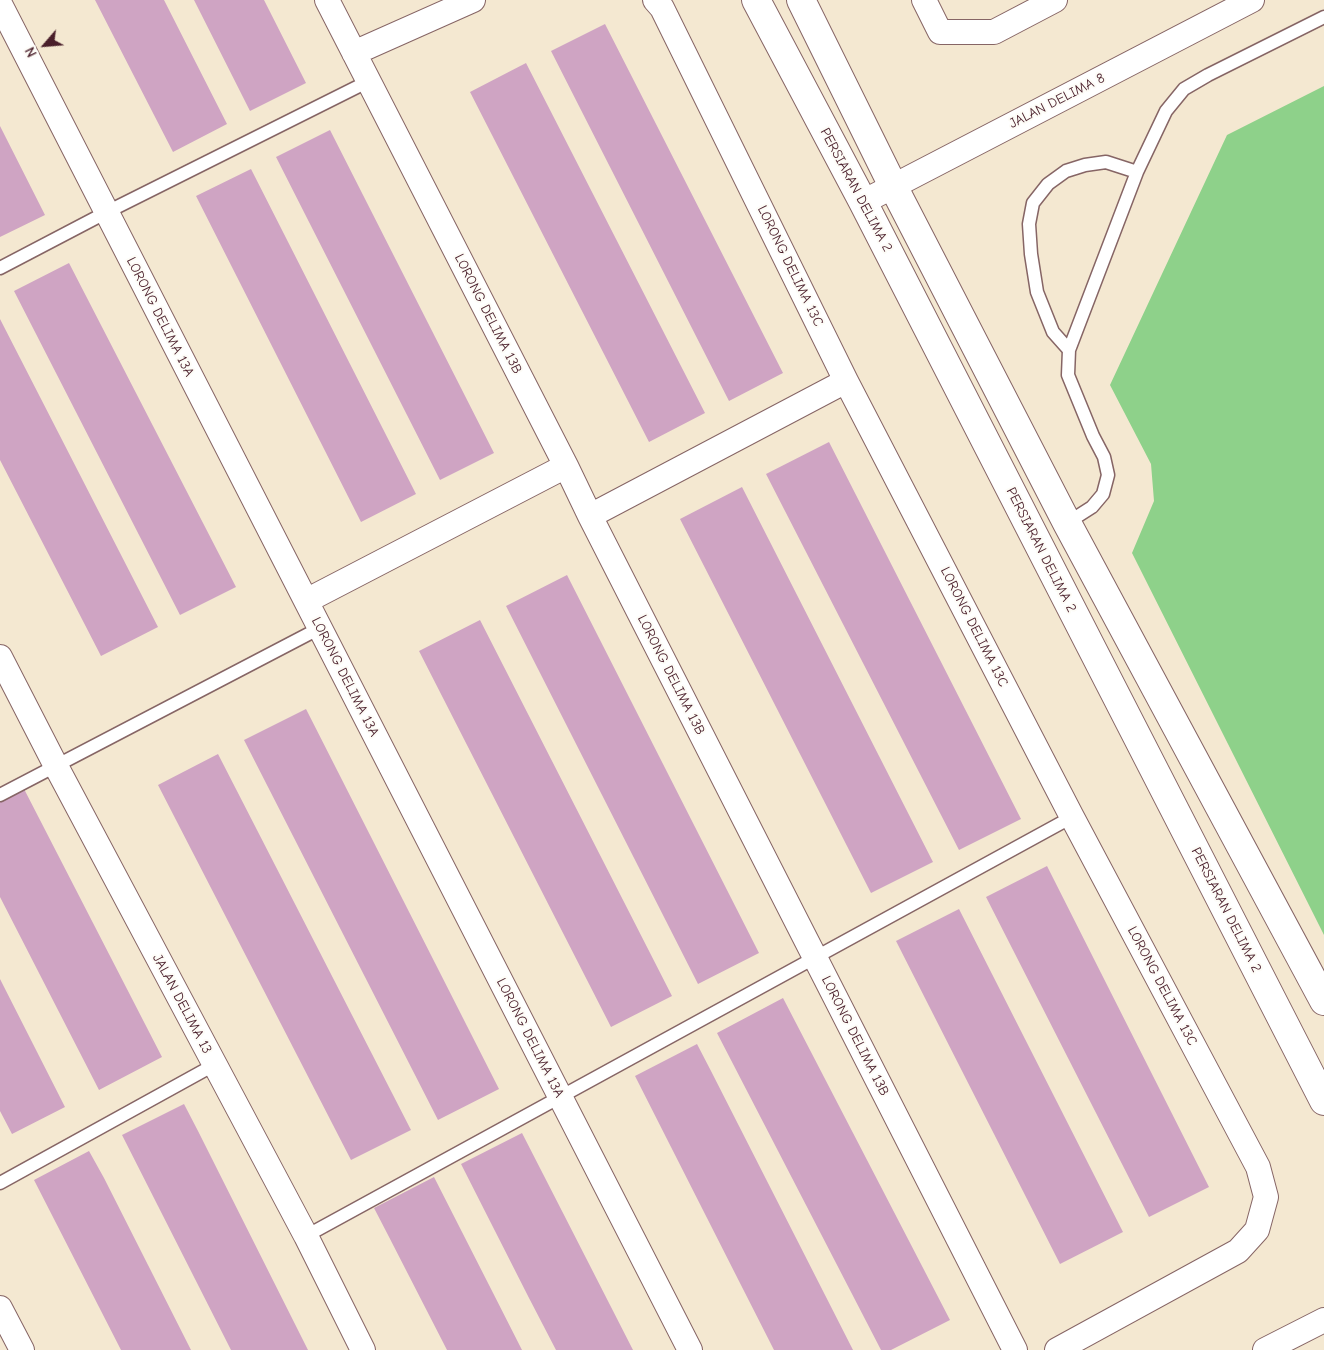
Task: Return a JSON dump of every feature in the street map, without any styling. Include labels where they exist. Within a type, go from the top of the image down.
[{"type":"street","name":"LORONG DELIMA 13B","points":[[327,0],[1015,1350]]},
{"type":"street","points":[[354,54],[473,0]]},
{"type":"street","name":"LORONG DELIMA 13C","points":[[655,0],[662,8],[846,381],[1072,817],[1258,1167],[1266,1197],[1257,1230],[1238,1251],[1057,1350]]},
{"type":"street","name":"PERSIARAN DELIMA 2","points":[[756,0],[863,202],[1324,1101]]},
{"type":"street","points":[[801,0],[893,186],[1067,523],[1324,1001]]},
{"type":"street","points":[[924,0],[940,32],[994,32],[1055,0]]},
{"type":"street","name":"JALAN DELIMA 8","points":[[863,202],[1252,0]]},
{"type":"street","name":"LORONG DELIMA 13A","points":[[0,4],[690,1350]]},
{"type":"street","points":[[590,516],[846,381]]},
{"type":"street","points":[[306,601],[566,466]]},
{"type":"street","name":"JALAN DELIMA 13","points":[[0,657],[306,1236],[363,1350]]},
{"type":"street","points":[[0,1308],[22,1350]]},
{"type":"street","points":[[1265,1350],[1324,1320]]},
{"type":"lane","points":[[1067,523],[1092,507],[1103,494],[1108,475],[1104,457],[1093,436],[1068,375],[1069,350],[1137,172],[1166,111],[1184,89],[1324,17]]},
{"type":"lane","points":[[0,268],[368,81]]},
{"type":"lane","points":[[1069,350],[1053,332],[1037,292],[1031,254],[1029,224],[1033,202],[1048,184],[1066,171],[1085,165],[1106,162],[1137,172]]},
{"type":"lane","points":[[0,795],[320,628]]},
{"type":"lane","points":[[306,1236],[1072,817]]},
{"type":"lane","points":[[0,1182],[214,1065]]},
{"type":"green space","points":[[1324,86],[1324,935],[1132,553],[1154,501],[1151,464],[1110,385],[1227,135]]},
{"type":"building","points":[[95,0],[164,0],[227,124],[173,152]]},
{"type":"building","points":[[194,0],[264,0],[306,83],[250,111]]},
{"type":"building","points":[[605,24],[783,373],[729,401],[551,51]]},
{"type":"building","points":[[526,63],[705,413],[649,442],[470,92]]},
{"type":"building","points":[[0,126],[45,215],[0,237]]},
{"type":"building","points":[[330,130],[494,453],[440,480],[276,157]]},
{"type":"building","points":[[251,169],[416,494],[361,522],[196,196]]},
{"type":"building","points":[[69,263],[236,587],[180,615],[14,291]]},
{"type":"building","points":[[0,319],[158,627],[101,656],[0,460]]},
{"type":"building","points":[[829,442],[1021,819],[959,850],[766,474]]},
{"type":"building","points":[[742,487],[933,862],[871,893],[680,519]]},
{"type":"building","points":[[567,575],[759,953],[698,984],[506,606]]},
{"type":"building","points":[[480,620],[672,996],[611,1027],[419,651]]},
{"type":"building","points":[[306,709],[499,1089],[438,1120],[244,740]]},
{"type":"building","points":[[218,754],[411,1130],[351,1160],[158,785]]},
{"type":"building","points":[[23,787],[162,1057],[99,1090],[0,897],[0,798]]},
{"type":"building","points":[[1047,866],[1209,1187],[1149,1217],[986,897]]},
{"type":"building","points":[[959,909],[1123,1232],[1060,1264],[896,941]]},
{"type":"building","points":[[0,979],[65,1107],[12,1134],[0,1111]]},
{"type":"building","points":[[783,998],[950,1320],[891,1350],[881,1350],[717,1033]]},
{"type":"building","points":[[697,1044],[853,1350],[774,1350],[635,1076]]},
{"type":"building","points":[[184,1104],[308,1350],[231,1350],[122,1135]]},
{"type":"building","points":[[522,1133],[633,1350],[556,1350],[529,1298],[461,1164]]},
{"type":"building","points":[[89,1151],[191,1350],[121,1350],[34,1180]]},
{"type":"building","points":[[434,1177],[522,1350],[447,1350],[374,1208]]}]
